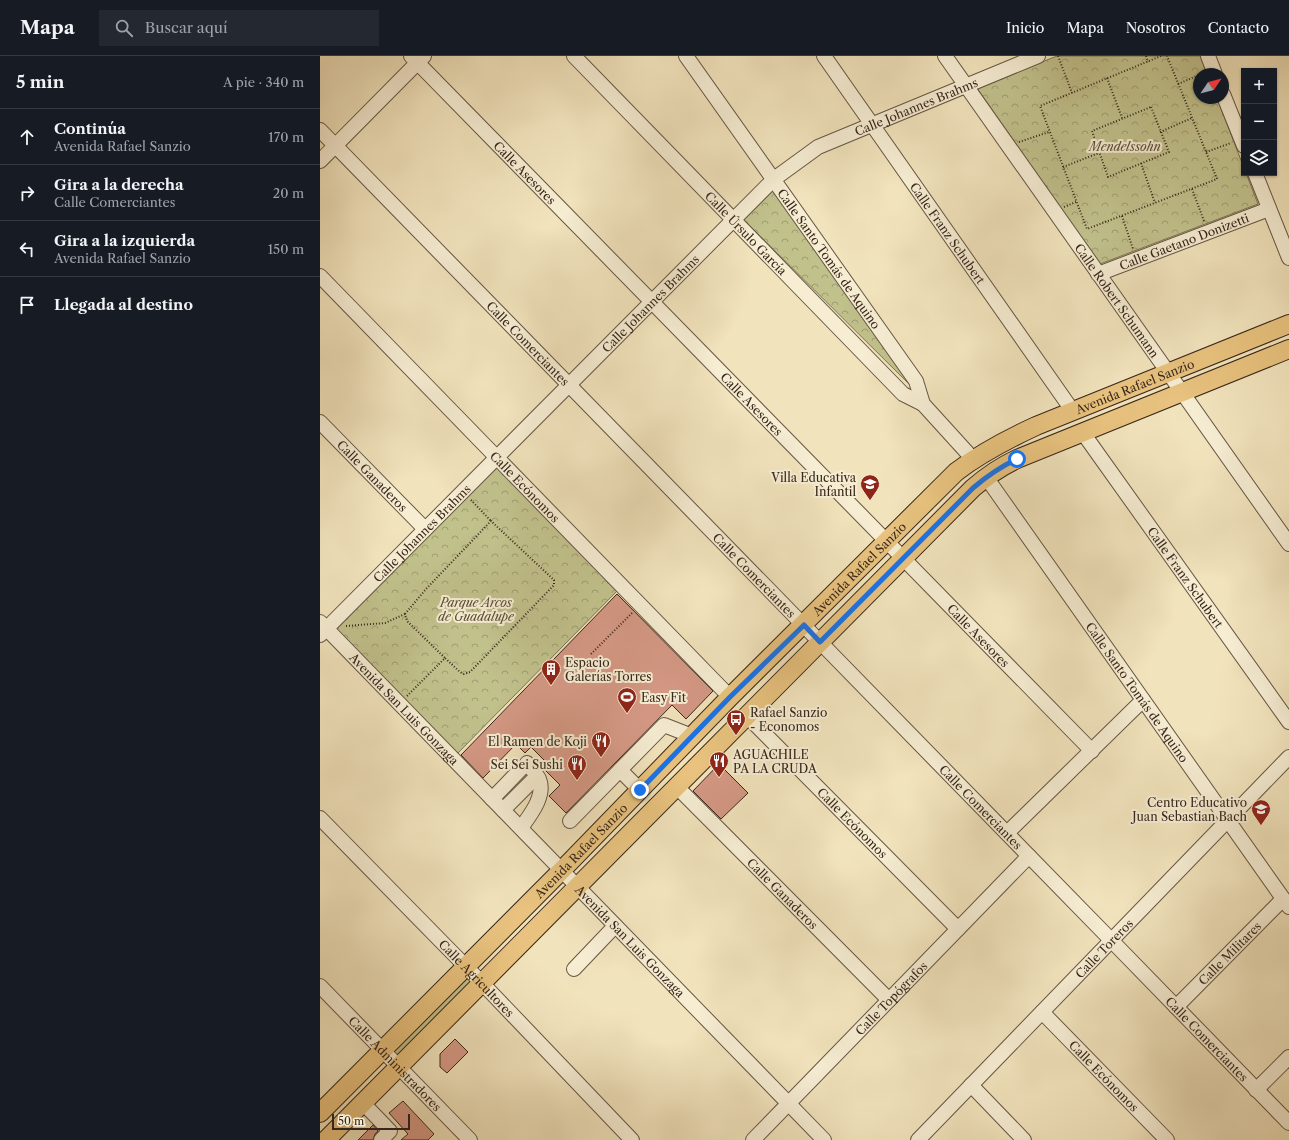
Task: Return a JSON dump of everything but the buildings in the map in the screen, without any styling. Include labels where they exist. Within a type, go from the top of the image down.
[{"type":"main road","name":"Avenida Rafael Sanzio","points":[[320,1113],[562,870],[730,697],[956,472],[973,459],[1000,443],[1072,410],[1289,324]]},
{"type":"main road","name":"Avenida Rafael Sanzio","points":[[326,1140],[973,488],[986,477],[1000,467],[1017,459],[1289,349]]},
{"type":"street","name":"Calle Úrsulo García","points":[[574,56],[902,394],[923,404]]},
{"type":"street","name":"Calle Santo Tomás de Aquino","points":[[686,56],[916,381],[923,404],[973,459]]},
{"type":"street","name":"Calle Franz Schubert","points":[[824,56],[1072,410]]},
{"type":"street","name":"Calle Robert Schumann","points":[[945,56],[1289,544]]},
{"type":"street","name":"Calle Johannes Brahms","points":[[322,628],[425,529],[774,179],[818,148],[1038,56]]},
{"type":"street","points":[[1208,56],[1213,68]]},
{"type":"street","points":[[320,161],[418,58]]},
{"type":"street","name":"Calle Asesores","points":[[418,58],[652,301],[1092,751]]},
{"type":"street","points":[[1227,104],[1242,140]]},
{"type":"street","name":"Calle Comerciantes","points":[[320,130],[1289,1124]]},
{"type":"street","points":[[1256,176],[1289,258]]},
{"type":"street","name":"Calle Gaetano Donizetti","points":[[1098,274],[1269,209]]},
{"type":"street","name":"Calle Ecónomos","points":[[320,276],[730,697]]},
{"type":"street","name":"Calle Ganaderos","points":[[320,422],[425,529]]},
{"type":"street","name":"Calle Franz Schubert","points":[[1083,433],[1289,722]]},
{"type":"street","name":"Calle Santo Tomás de Aquino","points":[[986,477],[1286,903]]},
{"type":"street","name":"Avenida San Luis Gonzaga","points":[[322,628],[400,704],[824,1140]]},
{"type":"street","points":[[1007,834],[1143,700]]},
{"type":"street","name":"Calle Ecónomos","points":[[747,716],[958,929]]},
{"type":"street","points":[[570,821],[664,725],[692,736]]},
{"type":"street","name":"Calle Toreros","points":[[918,1140],[1289,757]]},
{"type":"street","points":[[492,799],[524,766],[538,778],[541,791],[533,810],[521,828]]},
{"type":"street","points":[[620,770],[640,790]]},
{"type":"street","points":[[503,810],[532,781]]},
{"type":"street","name":"Calle Ganaderos","points":[[677,787],[888,1000]]},
{"type":"street","name":"Calle Agricultores","points":[[320,818],[482,983],[632,1140]]},
{"type":"street","name":"Calle Topógrafos","points":[[753,1140],[1029,856]]},
{"type":"street","name":"Calle Militares","points":[[1176,1007],[1286,903]]},
{"type":"street","points":[[574,969],[616,926]]},
{"type":"street","name":"Calle Administradores","points":[[320,986],[470,1140]]},
{"type":"street","name":"Calle Ecónomos","points":[[1042,1012],[1167,1140]]},
{"type":"street","points":[[1256,1090],[1289,1057]]},
{"type":"street","points":[[971,1085],[1024,1140]]},
{"type":"street","points":[[363,1103],[390,1131],[381,1140]]},
{"type":"path","points":[[1058,56],[1072,93]]},
{"type":"path","points":[[1146,56],[1148,62]]},
{"type":"path","points":[[1161,56],[1040,106],[1087,229],[1217,179],[1167,56]]},
{"type":"path","points":[[1107,78],[1122,118]]},
{"type":"path","points":[[1178,84],[1193,78]]},
{"type":"path","points":[[1151,107],[1160,132],[1169,152],[1108,177],[1092,131],[1151,107]]},
{"type":"path","points":[[1160,132],[1192,118]]},
{"type":"path","points":[[1008,146],[1050,132]]},
{"type":"path","points":[[1206,152],[1241,143]]},
{"type":"path","points":[[1063,167],[1099,153]]},
{"type":"path","points":[[1141,163],[1155,203]]},
{"type":"path","points":[[1192,189],[1208,232]]},
{"type":"path","points":[[1122,216],[1136,259]]},
{"type":"path","points":[[405,614],[407,621],[460,672],[464,674],[470,672],[554,585],[554,580],[462,491]]},
{"type":"path","points":[[322,628],[385,623],[405,614],[426,589],[492,521]]},
{"type":"path","points":[[591,654],[640,605]]},
{"type":"path","points":[[400,704],[445,658]]},
{"type":"green space","name":"Mendelssohn","points":[[1057,56],[1201,56],[1206,68],[1193,68],[1193,104],[1219,104],[1241,160],[1241,176],[1247,176],[1258,204],[1100,264],[977,88]]},
{"type":"green space","points":[[772,187],[912,387],[742,218]]},
{"type":"green space","name":"Parque Arcos de Guadalupe","points":[[497,461],[619,589],[455,756],[332,629]]},
{"type":"green space","points":[[466,974],[475,984],[400,1060],[390,1050]]},
{"type":"place","name":"Villa Educativa Infantil","points":[[870,501]]},
{"type":"place","name":"Espacio Galerías Torres","points":[[551,686]]},
{"type":"place","name":"Easy Fit","points":[[627,714]]},
{"type":"place","name":"Rafael Sanzio - Economos","points":[[736,736]]},
{"type":"place","name":"El Ramen de Koji","points":[[601,758]]},
{"type":"place","name":"AGUACHILE PA LA CRUDA","points":[[719,778]]},
{"type":"place","name":"Sei Sei Sushi","points":[[577,781]]},
{"type":"place","name":"Centro Educativo Juan Sebastian Bach","points":[[1261,826]]},
{"type":"route","points":[[640,790],[730,697],[804,625],[820,642],[973,488],[1000,467],[1017,459]]}]
